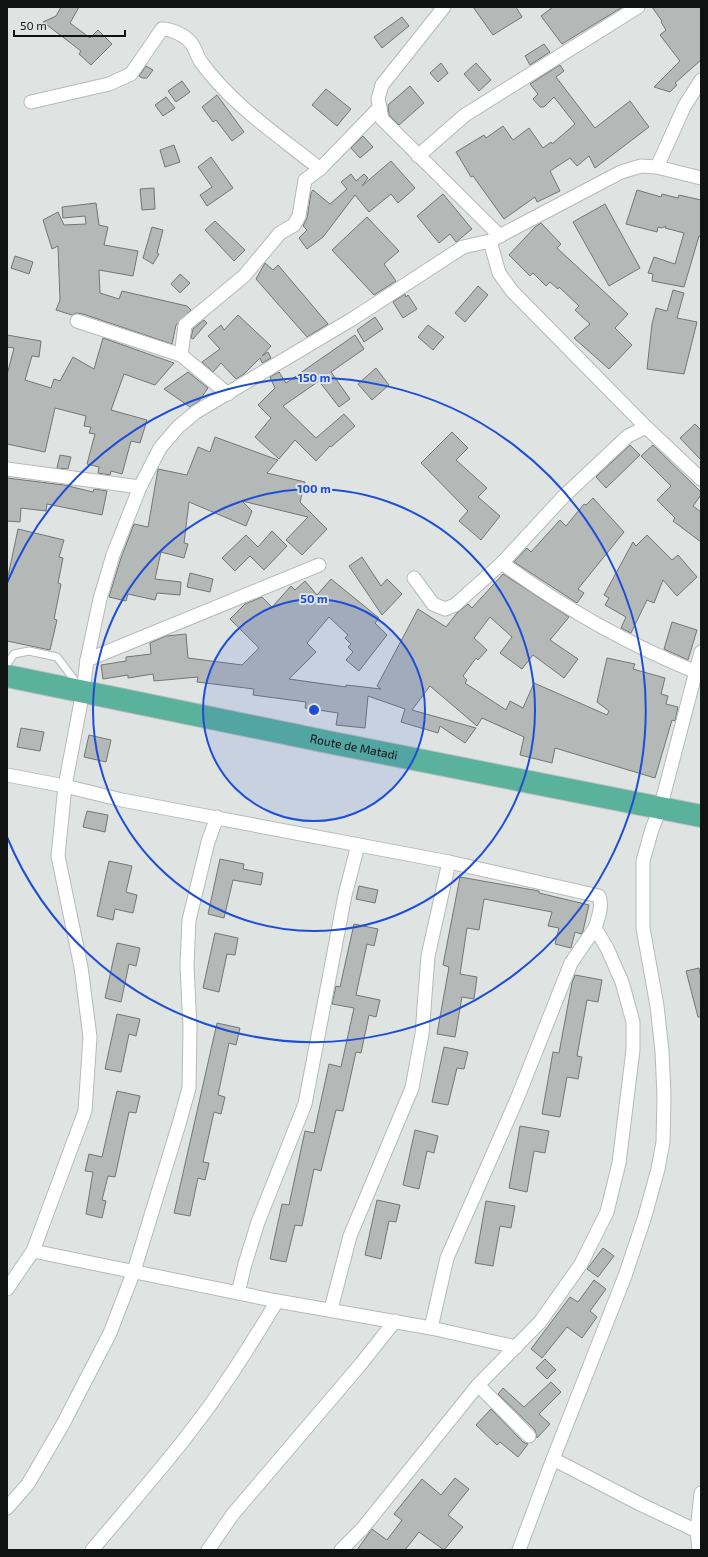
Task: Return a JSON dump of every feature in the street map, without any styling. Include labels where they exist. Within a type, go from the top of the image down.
[{"type":"highway","name":"Route de Matadi","points":[[7,676],[333,744],[470,769],[660,809],[701,816]]},
{"type":"street","points":[[444,7],[382,85],[378,99],[382,119],[495,238],[500,273],[512,291],[646,427],[701,479]]},
{"type":"street","points":[[418,156],[465,115],[638,7]]},
{"type":"street","points":[[31,102],[110,84],[131,74],[162,29],[171,29],[191,43],[199,60],[214,79],[252,114],[320,169]]},
{"type":"street","points":[[657,167],[684,108],[701,80]]},
{"type":"street","points":[[181,355],[185,325],[244,276],[280,234],[294,225],[299,216],[305,180],[320,169],[380,107]]},
{"type":"street","points":[[7,1290],[33,1251],[85,1111],[90,1038],[81,968],[58,856],[65,786],[83,691],[87,660],[100,599],[113,555],[140,487],[160,448],[178,427],[196,412],[354,318],[462,247],[495,238],[621,172],[641,166],[657,167],[701,178]]},
{"type":"street","points":[[77,321],[181,355],[228,394]]},
{"type":"street","points":[[414,578],[433,604],[445,609],[455,605],[502,563],[570,490],[628,436],[646,427]]},
{"type":"street","points":[[7,469],[140,487]]},
{"type":"street","points":[[502,563],[532,585],[619,636],[658,656],[696,672]]},
{"type":"street","points":[[87,660],[320,565]]},
{"type":"street","points":[[519,1550],[625,1276],[645,1216],[660,1162],[663,1142],[664,1096],[662,1051],[657,1006],[643,928],[643,861],[652,829],[660,809],[701,652]]},
{"type":"street","points":[[7,775],[65,786],[122,800],[449,862],[599,896],[601,901],[595,928],[571,963],[520,1092],[447,1258],[431,1328]]},
{"type":"street","points":[[7,1508],[28,1484],[63,1424],[110,1333],[134,1271],[189,1088],[190,1028],[187,965],[189,920],[208,842],[217,817]]},
{"type":"street","points":[[238,1293],[258,1222],[305,1104],[345,895],[358,845]]},
{"type":"street","points":[[331,1309],[350,1236],[412,1088],[422,1034],[428,956],[449,862]]},
{"type":"street","points":[[342,1550],[362,1529],[478,1385],[540,1322],[581,1264],[608,1212],[619,1163],[633,1050],[633,1022],[622,982],[608,948],[595,928]]},
{"type":"street","points":[[33,1251],[277,1301],[331,1309],[431,1328],[516,1347]]},
{"type":"street","points":[[92,1550],[145,1488],[212,1402],[246,1353],[277,1301]]},
{"type":"street","points":[[208,1550],[233,1514],[360,1365],[395,1321]]},
{"type":"street","points":[[478,1385],[529,1436]]},
{"type":"street","points":[[553,1459],[640,1504],[697,1531]]},
{"type":"street","points":[[699,1550],[697,1531],[701,1493]]},
{"type":"lane","points":[[7,664],[14,654],[29,651],[57,657],[83,691]]},
{"type":"building","points":[[61,7],[79,7],[70,23],[90,38],[98,30],[112,44],[91,65],[79,54],[81,51],[43,22],[56,16]]},
{"type":"building","points":[[473,7],[516,7],[522,17],[493,35]]},
{"type":"building","points":[[553,7],[621,8],[562,44],[541,16]]},
{"type":"building","points":[[652,7],[701,7],[701,60],[675,83],[677,85],[670,92],[654,87],[680,61],[660,35],[666,30],[661,22],[662,21]]},
{"type":"building","points":[[402,17],[409,26],[382,48],[374,37]]},
{"type":"building","points":[[544,44],[550,52],[530,65],[525,56]]},
{"type":"building","points":[[441,63],[448,73],[438,82],[430,73]]},
{"type":"building","points":[[476,63],[491,80],[479,91],[464,74]]},
{"type":"building","points":[[560,65],[564,71],[556,77],[595,128],[630,101],[649,127],[595,168],[589,156],[577,166],[570,158],[550,171],[560,191],[537,202],[535,197],[504,219],[473,176],[471,177],[456,152],[484,135],[486,138],[503,126],[513,140],[529,128],[543,148],[551,142],[552,144],[575,124],[554,97],[544,107],[540,107],[533,99],[538,94],[530,84]]},
{"type":"building","points":[[146,66],[153,70],[147,78],[142,78],[139,76]]},
{"type":"building","points":[[182,81],[190,92],[176,102],[168,91]]},
{"type":"building","points":[[410,86],[424,103],[399,125],[389,115],[388,105]]},
{"type":"building","points":[[326,89],[351,109],[337,126],[312,105]]},
{"type":"building","points":[[217,95],[244,132],[232,141],[216,120],[213,122],[202,107]]},
{"type":"building","points":[[166,97],[175,108],[163,116],[155,105]]},
{"type":"building","points":[[363,136],[373,147],[360,158],[351,148]]},
{"type":"building","points":[[174,145],[180,162],[165,167],[160,150]]},
{"type":"building","points":[[211,157],[233,188],[207,206],[200,195],[212,187],[198,167]]},
{"type":"building","points":[[391,161],[415,188],[398,203],[391,194],[369,212],[355,195],[323,237],[307,249],[299,238],[307,230],[303,226],[307,218],[311,193],[313,190],[330,204],[347,189],[341,182],[351,174],[356,181],[364,174],[368,178],[362,186]]},
{"type":"building","points":[[154,188],[155,209],[142,210],[140,189]]},
{"type":"building","points":[[637,190],[661,197],[662,194],[678,198],[679,195],[701,200],[701,237],[699,236],[684,287],[652,281],[653,274],[648,273],[654,257],[675,264],[684,233],[665,228],[666,226],[662,228],[658,227],[657,232],[626,224]]},
{"type":"building","points":[[443,194],[472,229],[456,242],[450,234],[439,243],[417,216]]},
{"type":"building","points":[[96,203],[99,225],[108,227],[104,245],[138,251],[133,276],[99,270],[100,293],[119,299],[122,291],[187,306],[191,310],[176,325],[172,344],[83,314],[76,313],[72,315],[56,310],[60,300],[58,246],[52,249],[43,220],[58,212],[64,225],[86,224],[85,216],[63,218],[62,207]]},
{"type":"building","points":[[605,204],[640,268],[609,286],[573,222]]},
{"type":"building","points":[[367,217],[399,251],[384,264],[396,281],[374,295],[332,250]]},
{"type":"building","points":[[215,221],[245,250],[234,261],[205,230]]},
{"type":"building","points":[[541,223],[561,244],[557,248],[628,314],[615,328],[632,345],[609,369],[574,338],[590,324],[575,310],[579,306],[559,287],[558,289],[550,282],[546,286],[533,273],[530,276],[509,255],[535,227]]},
{"type":"building","points":[[152,227],[163,230],[157,253],[159,254],[153,264],[143,258]]},
{"type":"building","points":[[15,256],[33,262],[29,274],[11,268]]},
{"type":"building","points":[[265,263],[273,270],[278,265],[328,324],[307,337],[256,279]]},
{"type":"building","points":[[180,274],[190,283],[180,293],[171,284]]},
{"type":"building","points":[[478,286],[488,295],[465,322],[455,313]]},
{"type":"building","points":[[673,290],[684,293],[677,318],[697,322],[684,374],[647,369],[652,324],[656,308],[667,311]]},
{"type":"building","points":[[405,294],[406,297],[408,295],[417,309],[403,318],[393,302]]},
{"type":"building","points":[[238,315],[271,346],[262,356],[268,352],[271,358],[262,363],[260,358],[244,374],[236,379],[221,363],[213,372],[202,362],[220,349],[208,336],[221,325],[224,330]]},
{"type":"building","points":[[375,317],[383,329],[364,342],[357,330]]},
{"type":"building","points":[[204,320],[207,323],[193,339],[191,338],[193,329]]},
{"type":"building","points":[[428,325],[444,337],[433,350],[418,337]]},
{"type":"building","points":[[7,335],[41,341],[39,357],[32,356],[25,380],[51,388],[54,379],[60,381],[73,357],[94,369],[103,338],[174,363],[155,385],[124,374],[111,410],[147,420],[140,443],[131,441],[122,474],[111,471],[110,475],[98,473],[99,467],[87,464],[95,434],[89,433],[91,427],[84,426],[86,416],[55,408],[45,452],[7,444],[7,375],[14,348],[7,347]]},
{"type":"building","points":[[355,335],[364,349],[331,372],[350,399],[339,407],[319,381],[283,406],[316,438],[344,414],[355,426],[331,447],[330,446],[316,461],[295,440],[279,459],[255,437],[271,418],[258,405],[275,388],[270,377],[279,372],[286,383]]},
{"type":"building","points":[[376,368],[389,385],[372,400],[358,384]]},
{"type":"building","points":[[188,372],[208,388],[199,401],[190,407],[164,389]]},
{"type":"building","points":[[695,424],[701,430],[701,460],[680,438]]},
{"type":"building","points":[[452,432],[468,448],[456,460],[487,488],[478,497],[500,516],[481,540],[459,521],[468,511],[421,463]]},
{"type":"building","points":[[215,437],[278,460],[267,473],[305,482],[300,502],[327,529],[302,555],[286,540],[308,517],[242,501],[252,511],[246,526],[189,502],[184,543],[188,544],[184,558],[161,552],[155,579],[181,582],[180,595],[157,593],[155,600],[128,594],[126,601],[109,597],[121,558],[134,524],[148,527],[158,469],[187,475],[198,447],[210,452]]},
{"type":"building","points":[[630,445],[640,455],[606,488],[596,477]]},
{"type":"building","points":[[653,445],[701,492],[701,495],[693,506],[701,512],[701,542],[673,521],[675,518],[657,500],[671,486],[641,456]]},
{"type":"building","points":[[60,455],[71,457],[68,469],[57,468]]},
{"type":"building","points":[[7,478],[64,485],[93,492],[94,489],[107,491],[102,515],[47,504],[46,511],[21,508],[20,522],[7,521]]},
{"type":"building","points":[[593,498],[624,532],[578,589],[584,593],[577,603],[514,562],[527,548],[531,552],[560,520],[566,526],[584,504],[586,505]]},
{"type":"building","points":[[18,529],[64,540],[59,557],[63,558],[58,583],[61,584],[54,619],[57,620],[50,650],[7,641],[7,581]]},
{"type":"building","points":[[272,531],[287,546],[264,570],[250,556],[235,571],[222,558],[246,535],[258,547]]},
{"type":"building","points":[[647,535],[672,560],[678,555],[697,577],[677,596],[663,580],[654,603],[647,600],[631,633],[621,628],[626,617],[605,605],[609,598],[604,595],[633,542],[636,546]]},
{"type":"building","points":[[362,557],[381,586],[387,579],[402,594],[382,615],[349,566]]},
{"type":"building","points":[[190,573],[213,579],[210,592],[187,587]]},
{"type":"building","points":[[503,574],[569,617],[550,640],[578,659],[564,678],[533,655],[522,669],[500,653],[512,637],[490,617],[474,638],[487,650],[478,660],[476,658],[463,676],[467,680],[465,683],[506,710],[510,701],[523,708],[534,683],[607,715],[609,711],[597,702],[607,658],[635,664],[633,669],[665,678],[661,694],[668,696],[666,704],[678,707],[675,721],[672,720],[655,778],[555,748],[552,763],[520,755],[524,737],[482,718],[477,726],[430,686],[412,710],[476,728],[465,743],[440,726],[438,733],[401,722],[405,709],[368,696],[365,728],[336,725],[338,713],[305,708],[306,702],[253,695],[254,689],[197,682],[198,677],[154,681],[153,674],[128,678],[128,675],[103,679],[101,665],[126,661],[126,657],[151,654],[150,643],[166,636],[186,634],[188,658],[242,665],[259,648],[230,619],[245,604],[262,597],[272,607],[291,586],[295,590],[305,581],[317,595],[331,579],[379,618],[375,623],[387,635],[359,671],[346,660],[353,652],[348,647],[351,644],[345,638],[348,635],[329,617],[307,643],[316,652],[289,679],[346,687],[346,685],[381,689],[377,686],[418,609],[446,627],[457,613],[468,604],[472,608]]},
{"type":"building","points":[[672,622],[697,630],[688,660],[664,649]]},
{"type":"building","points":[[21,728],[44,732],[40,751],[17,747]]},
{"type":"building","points":[[89,735],[111,740],[106,762],[84,757]]},
{"type":"building","points":[[87,811],[108,815],[105,832],[83,827]]},
{"type":"building","points":[[220,859],[244,864],[243,869],[263,873],[261,885],[233,880],[224,918],[208,914]]},
{"type":"building","points":[[109,861],[132,866],[126,892],[137,895],[133,913],[115,909],[113,920],[97,916]]},
{"type":"building","points":[[460,877],[539,891],[539,893],[589,905],[583,931],[581,934],[575,932],[571,948],[555,944],[559,928],[548,926],[552,912],[484,899],[479,930],[467,928],[460,974],[477,977],[474,999],[462,997],[455,1037],[437,1034],[449,967],[443,965]]},
{"type":"building","points":[[359,886],[378,890],[375,903],[356,899]]},
{"type":"building","points":[[354,924],[378,929],[374,946],[367,944],[356,995],[380,1000],[376,1017],[369,1015],[361,1053],[356,1052],[343,1111],[336,1110],[321,1171],[314,1169],[302,1226],[295,1225],[286,1262],[270,1259],[282,1204],[289,1205],[305,1131],[314,1133],[329,1064],[341,1067],[354,1008],[332,1004],[336,986],[340,987]]},
{"type":"building","points":[[215,933],[238,938],[235,955],[227,954],[219,992],[203,988]]},
{"type":"building","points":[[117,943],[140,948],[136,966],[129,964],[121,1002],[105,998]]},
{"type":"building","points":[[699,968],[701,979],[701,1017],[698,1017],[686,971]]},
{"type":"building","points":[[575,975],[602,980],[598,1002],[587,1000],[577,1056],[582,1057],[578,1079],[567,1077],[560,1117],[542,1114],[553,1052],[559,1053],[572,983]]},
{"type":"building","points":[[117,1014],[140,1019],[136,1036],[129,1034],[121,1072],[105,1069]]},
{"type":"building","points":[[217,1023],[240,1028],[236,1045],[229,1043],[218,1095],[225,1097],[221,1114],[214,1112],[203,1162],[209,1163],[205,1180],[198,1178],[190,1216],[174,1213]]},
{"type":"building","points":[[444,1047],[468,1052],[464,1069],[457,1068],[448,1105],[432,1102]]},
{"type":"building","points":[[117,1091],[140,1096],[136,1113],[129,1112],[115,1177],[108,1176],[102,1200],[106,1201],[102,1218],[86,1214],[93,1172],[85,1171],[89,1154],[102,1157]]},
{"type":"building","points":[[520,1126],[549,1131],[545,1153],[534,1151],[527,1192],[509,1188]]},
{"type":"building","points":[[415,1130],[438,1136],[434,1153],[427,1151],[419,1189],[403,1185]]},
{"type":"building","points":[[377,1200],[400,1205],[396,1222],[389,1221],[381,1259],[365,1255]]},
{"type":"building","points":[[486,1201],[515,1206],[511,1228],[500,1226],[493,1266],[475,1263]]},
{"type":"building","points":[[603,1248],[614,1256],[598,1277],[587,1269]]},
{"type":"building","points":[[594,1280],[606,1289],[590,1311],[597,1317],[582,1338],[567,1327],[542,1358],[531,1349],[570,1297],[578,1302]]},
{"type":"building","points":[[545,1359],[556,1370],[547,1379],[536,1368]]},
{"type":"building","points":[[551,1382],[561,1392],[539,1414],[550,1424],[537,1438],[535,1430],[498,1394],[503,1388],[524,1407]]},
{"type":"building","points":[[491,1409],[523,1442],[528,1444],[518,1457],[500,1442],[497,1445],[476,1425]]},
{"type":"building","points":[[455,1478],[469,1489],[448,1515],[463,1527],[444,1550],[419,1532],[405,1550],[357,1550],[372,1529],[387,1540],[402,1520],[394,1514],[422,1479],[441,1495]]}]
